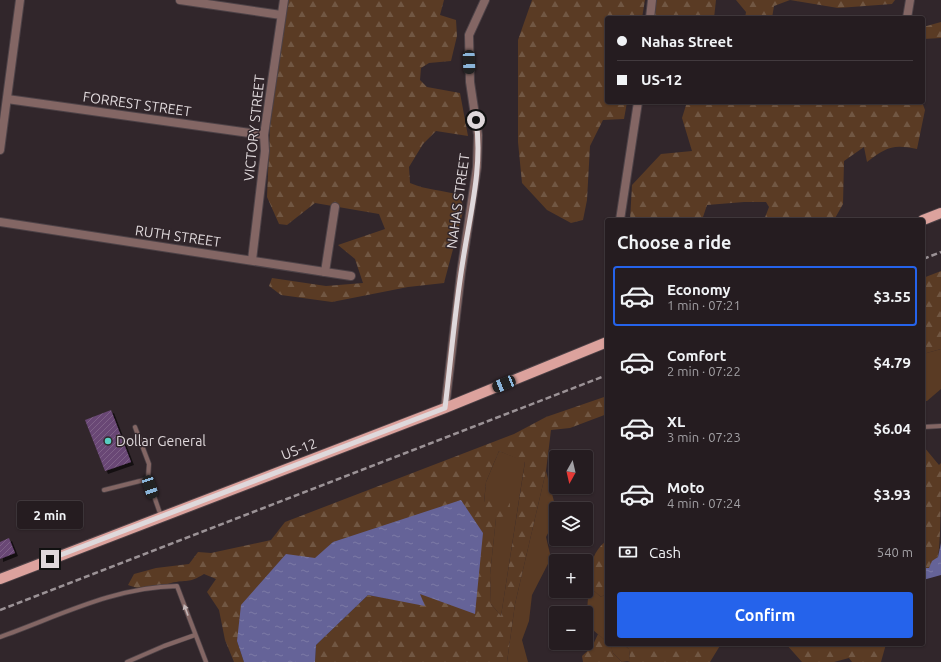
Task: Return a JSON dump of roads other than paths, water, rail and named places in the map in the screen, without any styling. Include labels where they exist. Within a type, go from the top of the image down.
[{"type":"main road","points":[[925,219],[941,213]]},
{"type":"main road","name":"US-12","points":[[0,579],[445,408],[605,343]]},
{"type":"street","points":[[0,145],[7,99],[18,0]]},
{"type":"street","points":[[180,0],[281,15]]},
{"type":"street","name":"VICTORY STREET","points":[[252,260],[265,151],[264,135],[284,0]]},
{"type":"street","name":"NAHAS STREET","points":[[445,408],[461,273],[477,167],[478,136],[470,82],[469,35],[485,0]]},
{"type":"street","points":[[650,16],[652,0]]},
{"type":"street","points":[[907,16],[910,0]]},
{"type":"street","name":"FORREST STREET","points":[[7,99],[264,135]]},
{"type":"street","points":[[620,218],[638,104]]},
{"type":"street","points":[[325,272],[335,207]]},
{"type":"street","name":"RUTH STREET","points":[[0,222],[352,276]]},
{"type":"lane","points":[[925,427],[941,426]]},
{"type":"lane","points":[[135,427],[148,464],[148,479],[161,517]]},
{"type":"lane","points":[[104,490],[148,479]]},
{"type":"lane","points":[[0,637],[88,602],[111,595],[150,588],[177,586],[206,662]]},
{"type":"lane","points":[[126,662],[195,635]]},
{"type":"water","points":[[461,500],[483,533],[475,614],[420,594],[425,606],[368,595],[316,645],[315,662],[244,662],[237,641],[241,605],[286,554],[315,558],[333,542]]},
{"type":"water","points":[[941,543],[941,575],[925,579],[925,568],[929,568],[932,561],[938,557]]},
{"type":"railway","points":[[925,258],[941,252]]},
{"type":"railway","points":[[0,610],[605,376]]},
{"type":"place","name":"Dollar General","points":[[108,441]]}]
